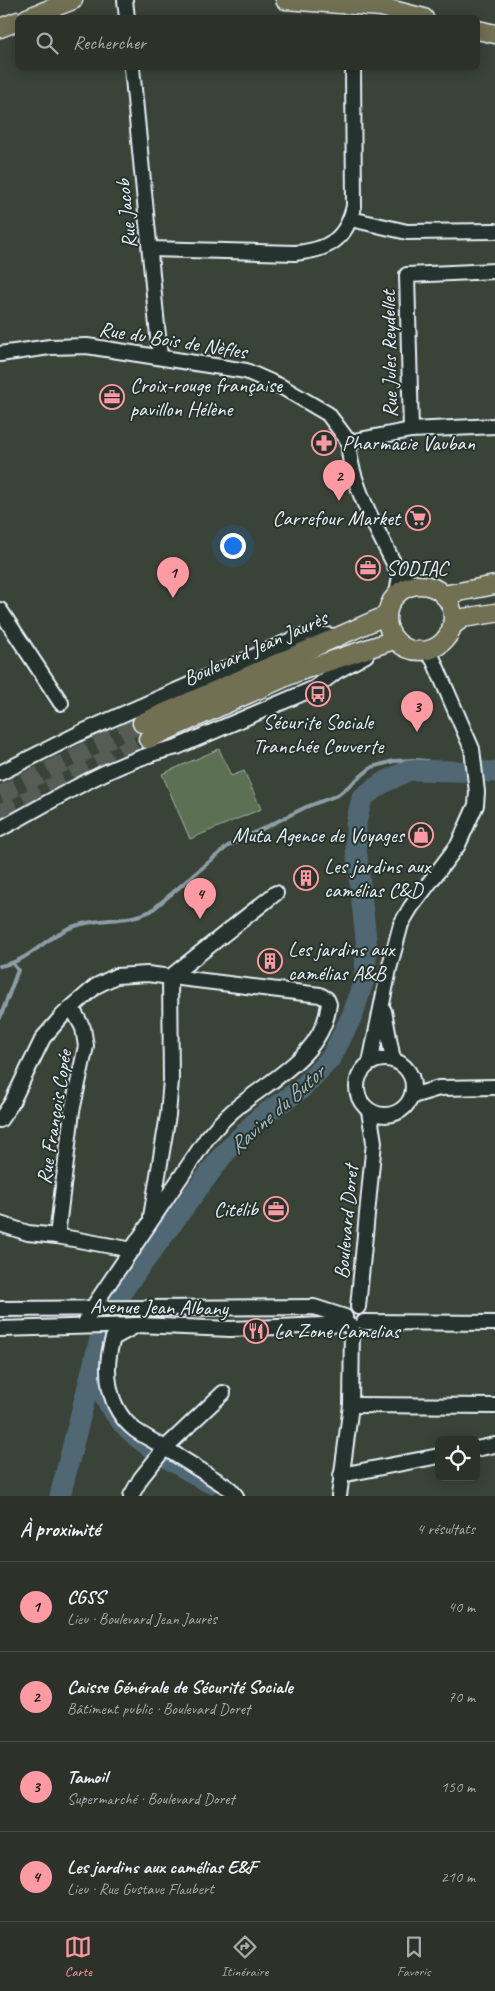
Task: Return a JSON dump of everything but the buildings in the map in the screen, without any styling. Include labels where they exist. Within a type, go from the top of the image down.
[{"type":"main road","points":[[35,15],[73,0]]},
{"type":"main road","points":[[285,0],[352,12],[382,4],[415,15]]},
{"type":"main road","points":[[0,28],[15,22]]},
{"type":"main road","points":[[480,30],[495,34]]},
{"type":"main road","points":[[443,595],[495,585]]},
{"type":"main road","points":[[452,626],[451,609],[443,595],[435,589],[424,586],[406,588],[398,594],[390,604],[387,614],[389,630],[394,640],[412,650],[432,652],[447,636],[452,626],[462,618],[495,613]]},
{"type":"main road","name":"Boulevard Jean Jaurès","points":[[387,614],[334,636],[145,731],[297,672],[394,640]]},
{"type":"street","points":[[125,0],[127,15]]},
{"type":"street","name":"Rue Jacob","points":[[132,70],[160,356]]},
{"type":"street","points":[[150,250],[295,254],[317,251],[332,243],[342,233],[351,218],[354,206],[353,70]]},
{"type":"street","points":[[351,218],[407,232],[495,231]]},
{"type":"street","name":"Rue Jules Reydellet","points":[[411,430],[407,275],[495,271]]},
{"type":"street","name":"Rue du Bois de Nèfles","points":[[0,354],[74,345],[160,356],[246,371],[263,377],[328,414],[349,442]]},
{"type":"street","points":[[398,594],[400,576],[353,474],[349,442],[411,430],[495,426]]},
{"type":"street","points":[[400,576],[409,582],[424,586]]},
{"type":"street","points":[[0,610],[61,703]]},
{"type":"street","points":[[0,773],[80,733],[296,638],[315,634],[334,636]]},
{"type":"street","points":[[0,829],[102,775],[157,752],[177,748],[315,688],[338,671],[394,640]]},
{"type":"street","points":[[370,1063],[394,946],[401,924],[411,907],[458,845],[470,822],[477,792],[472,749],[432,652]]},
{"type":"street","points":[[170,977],[276,894]]},
{"type":"street","points":[[0,1120],[11,1104],[43,1038],[96,986],[116,976],[147,974],[320,995],[327,999],[329,1004],[328,1013],[310,1048],[291,1069],[221,1121],[207,1138],[150,1222],[96,1307],[87,1325]]},
{"type":"street","points":[[150,1222],[168,1115],[171,1080],[170,977]]},
{"type":"street","points":[[383,1003],[393,1060]]},
{"type":"street","name":"Rue François Copée","points":[[57,1236],[72,1111],[86,1046],[84,1028],[72,1008]]},
{"type":"street","points":[[377,1060],[393,1060],[407,1069],[412,1077],[412,1096],[403,1109],[389,1115],[369,1111],[359,1100],[356,1084],[359,1075],[370,1063],[377,1060]]},
{"type":"street","points":[[412,1077],[439,1088]]},
{"type":"street","points":[[412,1096],[439,1088],[495,1087]]},
{"type":"street","name":"Boulevard Doret","points":[[339,1496],[351,1405],[355,1319],[374,1142],[369,1111]]},
{"type":"street","name":"Boulevard Doret","points":[[374,1142],[389,1115]]},
{"type":"street","points":[[0,1224],[28,1233],[57,1236],[133,1250]]},
{"type":"street","name":"Avenue Jean Albany","points":[[0,1309],[96,1307],[314,1308],[355,1319]]},
{"type":"street","points":[[355,1319],[495,1317]]},
{"type":"street","points":[[355,1319],[495,1324]]},
{"type":"street","name":"Avenue Jean Albany","points":[[0,1329],[138,1325],[230,1329],[355,1319]]},
{"type":"street","points":[[138,1325],[113,1338],[107,1357],[107,1375],[111,1391],[122,1416],[161,1454],[230,1489],[236,1496]]},
{"type":"street","points":[[132,1496],[141,1478],[161,1454],[223,1393]]},
{"type":"street","points":[[351,1405],[495,1406]]},
{"type":"street","points":[[480,1448],[495,1445]]},
{"type":"street","points":[[341,1475],[435,1457]]},
{"type":"green space","points":[[219,749],[231,776],[244,771],[261,809],[190,839],[162,774]]},
{"type":"waterway","points":[[0,966],[22,958],[56,935],[75,926],[84,923],[123,919],[151,911],[228,846],[306,807],[338,795],[372,767],[394,761],[414,760],[427,761],[447,770]]},
{"type":"waterway","name":"Ravine du Butor","points":[[60,1496],[100,1339],[107,1319],[125,1287],[222,1156],[259,1118],[301,1089],[331,1058],[353,1014],[364,979],[367,948],[356,848],[356,823],[362,798],[381,784],[409,770],[495,772]]},
{"type":"waterway","points":[[0,1018],[18,970],[13,964]]},
{"type":"waterway","points":[[97,1362],[99,1381],[111,1408],[134,1435],[163,1456],[210,1483]]},
{"type":"tunnel","points":[[0,795],[142,723]]},
{"type":"tunnel","points":[[0,813],[148,739]]},
{"type":"place","name":"Croix-rouge française pavillon Hélène","points":[[112,397]]},
{"type":"place","name":"Pharmacie Vauban","points":[[324,443]]},
{"type":"place","name":"Caisse Générale de Sécurité Sociale","points":[[339,501]]},
{"type":"place","name":"Carrefour Market","points":[[418,518]]},
{"type":"place","name":"SODIAC","points":[[368,568]]},
{"type":"place","name":"CGSS","points":[[173,598]]},
{"type":"place","name":"Sécurite Sociale Tranchée Couverte","points":[[318,694]]},
{"type":"place","name":"Tamoil","points":[[417,732]]},
{"type":"place","name":"Muta Agence de Voyages","points":[[421,835]]},
{"type":"place","name":"Les jardins aux camélias C&D","points":[[306,878]]},
{"type":"place","name":"Les jardins aux camélias E&F","points":[[200,919]]},
{"type":"place","name":"Les jardins aux camélias A&B","points":[[270,961]]},
{"type":"place","name":"Citélib","points":[[276,1209]]},
{"type":"place","name":"La Zone Camelias","points":[[256,1331]]}]
